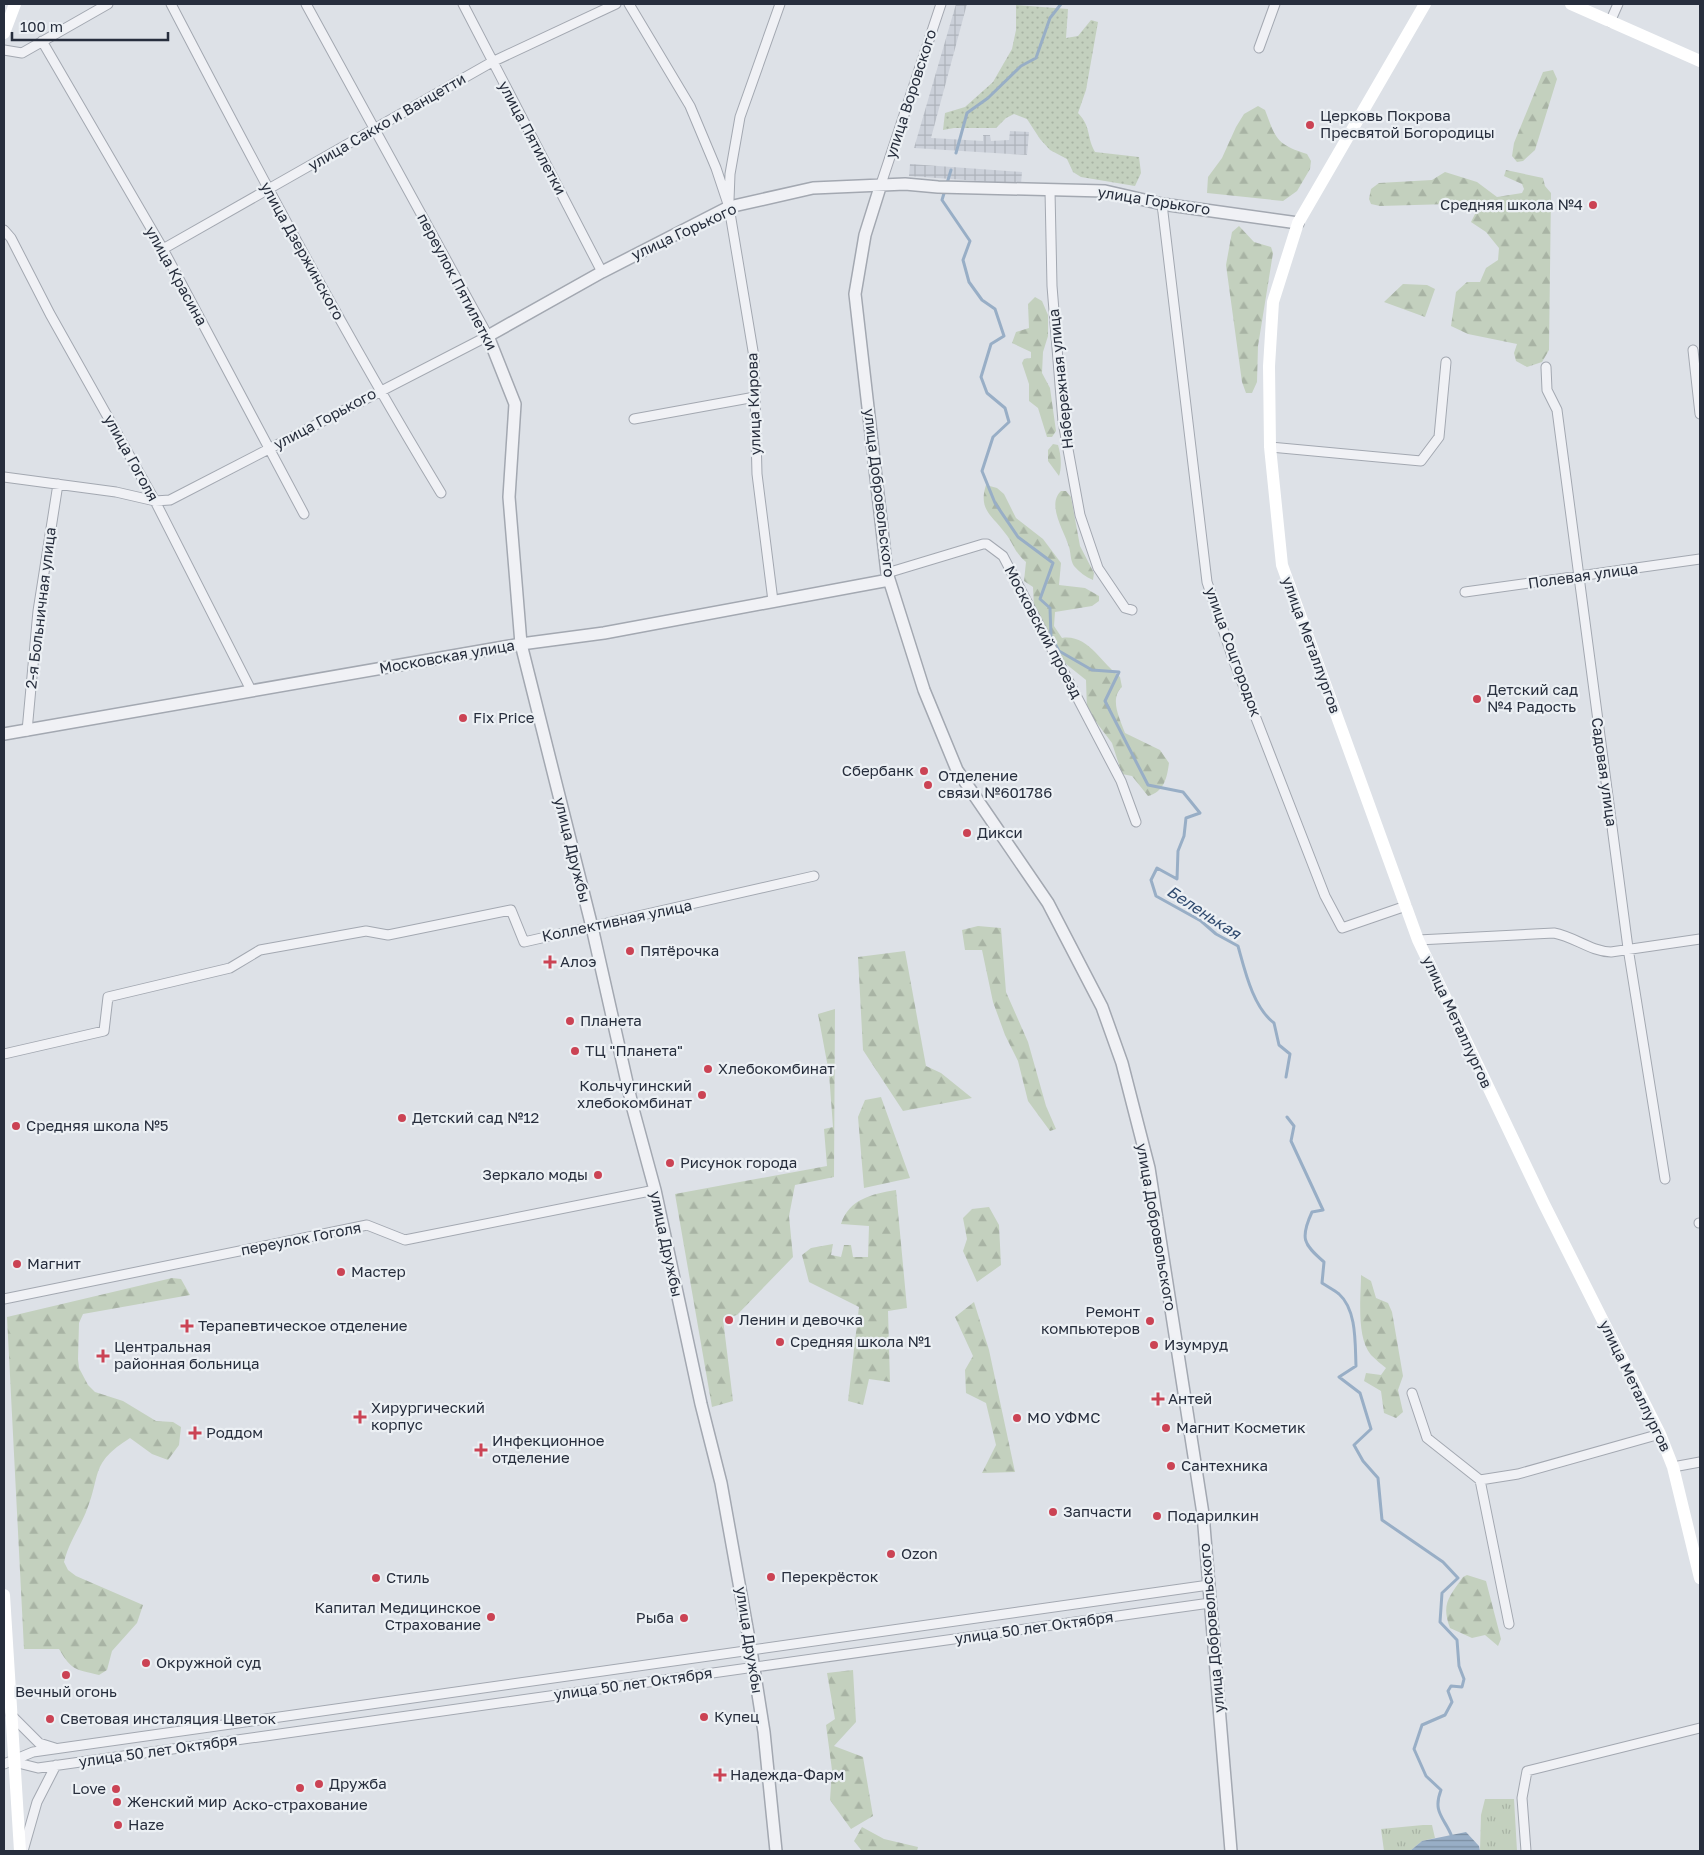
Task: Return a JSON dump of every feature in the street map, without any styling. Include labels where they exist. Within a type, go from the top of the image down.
[{"type":"main road","points":[[4,33],[15,4]]},
{"type":"main road","name":"улица Металлургов","points":[[1425,4],[1298,223],[1273,302],[1271,318],[1270,446],[1282,565],[1418,940],[1544,1204],[1660,1434],[1673,1467],[1700,1578]]},
{"type":"main road","points":[[1571,4],[1700,61]]},
{"type":"main road","points":[[4,1595],[11,1715],[9,1763],[22,1851]]},
{"type":"street","points":[[4,50],[22,52],[108,4]]},
{"type":"street","name":"улица Дзержинского","points":[[171,4],[268,189],[379,391],[441,493]]},
{"type":"street","name":"переулок Пятилетки","points":[[306,4],[488,336],[515,404],[509,497],[521,644]]},
{"type":"street","name":"улица Пятилетки","points":[[463,4],[602,272]]},
{"type":"street","name":"улица Сакко и Ванцетти","points":[[163,249],[492,62],[616,4]]},
{"type":"street","points":[[629,4],[690,106],[716,168],[729,208]]},
{"type":"street","points":[[729,208],[730,174],[740,117],[780,4]]},
{"type":"street","name":"улица Воровского","points":[[881,184],[941,4]]},
{"type":"street","points":[[1260,48],[1275,4]]},
{"type":"street","points":[[1610,22],[1618,4]]},
{"type":"street","name":"улица Красина","points":[[42,42],[163,249],[304,514]]},
{"type":"street","name":"улица Горького","points":[[155,500],[170,500],[488,336],[602,272],[729,208],[813,188],[881,184],[938,188],[1105,191],[1162,204],[1298,223]]},
{"type":"street","name":"улица Добровольского","points":[[881,184],[865,236],[855,294],[888,576],[924,690],[957,770],[1048,903],[1102,1007],[1122,1063],[1149,1168],[1203,1514],[1231,1851]]},
{"type":"street","name":"Набережная улица","points":[[1050,191],[1052,289],[1063,422],[1080,515],[1098,568],[1125,608],[1132,610]]},
{"type":"street","name":"улица Соцгородок","points":[[1162,204],[1208,582],[1233,659],[1324,896],[1342,928],[1406,906]]},
{"type":"street","name":"улица Кирова","points":[[729,208],[754,357],[757,474],[772,601]]},
{"type":"street","name":"улица Гоголя","points":[[4,230],[11,238],[50,314],[155,500],[251,690]]},
{"type":"street","points":[[1692,350],[1700,414]]},
{"type":"street","points":[[1270,446],[1421,461],[1439,437],[1446,362]]},
{"type":"street","name":"Садовая улица","points":[[1546,367],[1547,390],[1557,410],[1628,948],[1665,1179]]},
{"type":"street","points":[[634,419],[755,398]]},
{"type":"street","points":[[4,477],[116,492],[155,500]]},
{"type":"street","name":"2-я Больничная улица","points":[[27,731],[38,611],[58,484]]},
{"type":"street","name":"Московский проезд","points":[[888,576],[983,544],[987,544],[1003,556],[1121,781],[1136,822]]},
{"type":"street","name":"Полевая улица","points":[[1465,592],[1700,559]]},
{"type":"street","name":"Московская улица","points":[[4,734],[521,644],[604,633],[772,601],[888,576]]},
{"type":"street","name":"улица Дружбы","points":[[521,644],[592,927],[633,1109],[655,1190],[699,1395],[721,1483],[752,1650],[776,1851]]},
{"type":"street","name":"Коллективная улица","points":[[4,1054],[104,1031],[108,997],[230,968],[260,950],[366,931],[388,935],[511,910],[524,942],[814,876]]},
{"type":"street","points":[[1418,940],[1554,932],[1572,937],[1597,952],[1700,940]]},
{"type":"street","name":"переулок Гоголя","points":[[4,1299],[367,1225],[405,1240],[655,1190]]},
{"type":"street","points":[[1412,1393],[1427,1438],[1480,1480],[1509,1624]]},
{"type":"street","points":[[1480,1480],[1518,1474],[1660,1434]]},
{"type":"street","points":[[1673,1467],[1700,1462]]},
{"type":"street","name":"улица 50 лет Октября","points":[[9,1763],[33,1752],[1209,1585]]},
{"type":"street","name":"улица 50 лет Октября","points":[[9,1763],[38,1768],[1210,1603]]},
{"type":"street","name":"улица 50 лет Октября","points":[[11,1715],[39,1744],[58,1749]]},
{"type":"street","points":[[1526,1851],[1522,1798],[1527,1771],[1700,1728]]},
{"type":"street","points":[[22,1851],[37,1802],[56,1765]]},
{"type":"shaded area","points":[[956,4],[967,4],[931,138],[983,141],[983,135],[990,135],[991,141],[1009,140],[1010,131],[1029,132],[1027,155],[914,148]]},
{"type":"shaded area","points":[[910,164],[1022,172],[1021,184],[909,176]]},
{"type":"green space","points":[[1016,5],[1068,9],[1066,38],[1078,36],[1091,20],[1098,22],[1086,90],[1078,113],[1085,123],[1095,152],[1139,157],[1141,173],[1135,186],[1081,177],[1073,172],[1067,159],[1050,150],[1027,119],[1014,114],[1006,118],[996,128],[954,128],[943,130],[945,113],[965,107],[993,82],[1012,49],[1016,30]]},
{"type":"green space","points":[[1553,70],[1557,79],[1535,150],[1523,161],[1517,162],[1512,156],[1514,143],[1543,72]]},
{"type":"green space","points":[[1258,106],[1265,110],[1278,139],[1289,147],[1307,154],[1311,161],[1310,169],[1297,191],[1283,201],[1207,193],[1208,177],[1222,158],[1236,127],[1244,114]]},
{"type":"green space","points":[[1506,170],[1543,178],[1545,186],[1551,193],[1549,350],[1542,362],[1527,367],[1516,361],[1514,353],[1517,344],[1468,334],[1451,326],[1456,292],[1467,282],[1480,282],[1486,268],[1498,260],[1499,248],[1486,232],[1471,222],[1477,210],[1490,209],[1491,205],[1484,203],[1380,206],[1371,204],[1369,199],[1371,189],[1379,183],[1432,180],[1445,172],[1477,182],[1497,197],[1522,193],[1524,189],[1522,184],[1504,176]]},
{"type":"green space","points":[[1239,226],[1254,242],[1271,247],[1273,253],[1258,346],[1257,382],[1252,393],[1246,393],[1242,382],[1226,265],[1232,232]]},
{"type":"green space","points":[[1403,284],[1427,285],[1435,289],[1425,317],[1384,302]]},
{"type":"green space","points":[[1035,297],[1042,301],[1048,315],[1048,336],[1043,352],[1042,373],[1050,388],[1056,431],[1052,437],[1047,437],[1038,408],[1029,401],[1029,384],[1022,363],[1024,359],[1031,358],[1031,352],[1012,343],[1016,332],[1029,328],[1028,304]]},
{"type":"green space","points":[[1053,444],[1058,445],[1060,452],[1061,465],[1059,476],[1048,461],[1048,450]]},
{"type":"green space","points":[[986,485],[997,488],[1004,494],[1016,518],[1043,539],[1061,563],[1059,585],[1085,588],[1099,596],[1099,601],[1092,606],[1055,612],[1054,626],[1062,638],[1079,640],[1087,645],[1120,677],[1122,687],[1116,697],[1116,703],[1118,715],[1125,733],[1160,750],[1169,763],[1164,784],[1153,794],[1148,796],[1132,776],[1122,774],[1112,743],[1087,710],[1086,680],[1061,660],[1034,608],[1033,587],[1024,581],[1026,562],[988,512],[984,501]]},
{"type":"green space","points":[[1061,491],[1066,491],[1071,497],[1080,546],[1094,573],[1093,580],[1078,570],[1072,561],[1056,511],[1055,504]]},
{"type":"green space","points":[[978,926],[1001,928],[1006,992],[1028,1042],[1046,1106],[1056,1129],[1050,1131],[1028,1101],[1018,1061],[1005,1035],[993,1002],[982,950],[965,950],[962,930]]},
{"type":"green space","points":[[905,951],[926,1066],[941,1073],[972,1098],[903,1111],[863,1050],[858,957]]},
{"type":"green space","points":[[835,1009],[834,1177],[795,1185],[789,1216],[793,1257],[737,1315],[723,1319],[733,1401],[712,1407],[675,1194],[827,1166],[824,1129],[833,1127],[829,1073],[818,1014]]},
{"type":"green space","points":[[881,1097],[910,1178],[864,1188],[858,1117],[865,1100]]},
{"type":"green space","points":[[896,1190],[907,1308],[888,1311],[890,1382],[869,1379],[863,1405],[848,1401],[859,1307],[809,1282],[802,1255],[811,1248],[833,1244],[831,1255],[841,1257],[844,1245],[851,1245],[853,1257],[868,1257],[869,1226],[841,1224],[856,1203],[878,1193]]},
{"type":"green space","points":[[989,1207],[999,1225],[1001,1265],[977,1282],[963,1251],[967,1239],[963,1218],[972,1209]]},
{"type":"green space","points":[[1361,1275],[1371,1281],[1376,1298],[1388,1303],[1392,1312],[1403,1376],[1398,1390],[1403,1412],[1396,1418],[1384,1413],[1381,1391],[1364,1381],[1366,1373],[1381,1375],[1386,1368],[1371,1355],[1363,1338],[1360,1316]]},
{"type":"green space","points":[[172,1278],[181,1279],[190,1295],[83,1314],[79,1323],[79,1368],[88,1385],[95,1392],[123,1401],[156,1421],[173,1422],[181,1427],[179,1445],[168,1460],[152,1454],[130,1438],[108,1455],[99,1470],[86,1512],[66,1555],[64,1562],[68,1570],[76,1576],[143,1605],[137,1623],[112,1651],[107,1670],[99,1675],[75,1668],[67,1662],[59,1649],[24,1649],[7,1317]]},
{"type":"green space","points":[[974,1302],[989,1350],[1015,1472],[982,1473],[996,1445],[986,1403],[966,1393],[965,1370],[973,1356],[955,1317]]},
{"type":"green space","points":[[1467,1575],[1486,1581],[1501,1639],[1498,1646],[1485,1635],[1472,1638],[1450,1628],[1446,1607],[1450,1596],[1463,1577]]},
{"type":"green space","points":[[853,1670],[856,1722],[834,1746],[863,1757],[873,1816],[851,1829],[830,1800],[832,1770],[826,1725],[835,1719],[827,1673]]},
{"type":"green space","points":[[1485,1799],[1514,1799],[1517,1851],[1480,1851],[1481,1815]]},
{"type":"green space","points":[[1432,1825],[1435,1838],[1422,1841],[1410,1851],[1384,1851],[1381,1829]]},
{"type":"green space","points":[[862,1827],[884,1839],[918,1847],[917,1851],[862,1851],[854,1841]]},
{"type":"water","points":[[1466,1832],[1479,1846],[1480,1851],[1410,1851],[1422,1841]]},
{"type":"waterway","name":"Беленькая","points":[[956,153],[967,113],[988,98],[1021,66],[1036,58],[1050,18],[1061,4]]},
{"type":"waterway","name":"Беленькая","points":[[951,170],[942,200],[970,241],[963,260],[969,282],[982,300],[995,309],[1004,336],[991,344],[981,377],[987,393],[1005,408],[1009,422],[993,437],[982,471],[995,503],[1018,537],[1053,563],[1040,599],[1050,608],[1051,637],[1059,651],[1092,670],[1119,672],[1105,701],[1148,785],[1183,792],[1200,813],[1186,818],[1184,836],[1178,851],[1177,879],[1157,868],[1151,880],[1156,896],[1201,921],[1216,934],[1238,946],[1255,998],[1260,1008],[1274,1023],[1279,1045],[1290,1054],[1286,1077]]},
{"type":"waterway","name":"Беленькая","points":[[1287,1117],[1294,1126],[1291,1141],[1323,1210],[1312,1212],[1306,1228],[1306,1240],[1312,1250],[1324,1262],[1322,1283],[1339,1294],[1345,1301],[1352,1318],[1356,1366],[1339,1377],[1360,1393],[1371,1429],[1354,1445],[1363,1461],[1378,1478],[1382,1520],[1443,1562],[1458,1578],[1442,1593],[1440,1622],[1457,1640],[1459,1666],[1464,1679],[1462,1687],[1451,1686],[1448,1691],[1452,1702],[1445,1715],[1422,1725],[1414,1749],[1426,1776],[1441,1790],[1438,1804],[1440,1815],[1452,1837]]},
{"type":"place","name":"Церковь Покрова Пресвятой Богородицы","points":[[1310,125]]},
{"type":"place","name":"Средняя школа №4","points":[[1593,205]]},
{"type":"place","name":"Детский сад №4 Радость","points":[[1477,699]]},
{"type":"place","name":"Fix Price","points":[[463,718]]},
{"type":"place","name":"Сбербанк","points":[[924,771]]},
{"type":"place","name":"Отделение связи №601786","points":[[928,785]]},
{"type":"place","name":"Дикси","points":[[967,833]]},
{"type":"place","name":"Пятёрочка","points":[[630,951]]},
{"type":"place","name":"Алоэ","points":[[550,962]]},
{"type":"place","name":"Планета","points":[[570,1021]]},
{"type":"place","name":"ТЦ \"Планета\"","points":[[575,1051]]},
{"type":"place","name":"Хлебокомбинат","points":[[708,1069]]},
{"type":"place","name":"Кольчугинский хлебокомбинат","points":[[702,1095]]},
{"type":"place","name":"Детский сад №12","points":[[402,1118]]},
{"type":"place","name":"Средняя школа №5","points":[[16,1126]]},
{"type":"place","name":"Рисунок города","points":[[670,1163]]},
{"type":"place","name":"Зеркало моды","points":[[598,1175]]},
{"type":"place","name":"Магнит","points":[[17,1264]]},
{"type":"place","name":"Мастер","points":[[341,1272]]},
{"type":"place","name":"Ленин и девочка","points":[[729,1320]]},
{"type":"place","name":"Ремонт компьютеров","points":[[1150,1321]]},
{"type":"place","name":"Терапевтическое отделение","points":[[187,1326]]},
{"type":"place","name":"Средняя школа №1","points":[[780,1342]]},
{"type":"place","name":"Изумруд","points":[[1154,1345]]},
{"type":"place","name":"Центральная районная больница","points":[[103,1356]]},
{"type":"place","name":"Антей","points":[[1158,1399]]},
{"type":"place","name":"Хирургический корпус","points":[[360,1417]]},
{"type":"place","name":"МО УФМС","points":[[1017,1418]]},
{"type":"place","name":"Магнит Косметик","points":[[1166,1428]]},
{"type":"place","name":"Роддом","points":[[195,1433]]},
{"type":"place","name":"Инфекционное отделение","points":[[481,1450]]},
{"type":"place","name":"Сантехника","points":[[1171,1466]]},
{"type":"place","name":"Запчасти","points":[[1053,1512]]},
{"type":"place","name":"Подарилкин","points":[[1157,1516]]},
{"type":"place","name":"Ozon","points":[[891,1554]]},
{"type":"place","name":"Перекрёсток","points":[[771,1577]]},
{"type":"place","name":"Стиль","points":[[376,1578]]},
{"type":"place","name":"Капитал Медицинское Страхование","points":[[491,1617]]},
{"type":"place","name":"Рыба","points":[[684,1618]]},
{"type":"place","name":"Окружной суд","points":[[146,1663]]},
{"type":"place","name":"Вечный огонь","points":[[66,1675]]},
{"type":"place","name":"Купец","points":[[704,1717]]},
{"type":"place","name":"Световая инсталяция Цветок","points":[[50,1719]]},
{"type":"place","name":"Надежда-Фарм","points":[[720,1775]]},
{"type":"place","name":"Дружба","points":[[319,1784]]},
{"type":"place","name":"Аско-страхование","points":[[300,1788]]},
{"type":"place","name":"Love","points":[[116,1789]]},
{"type":"place","name":"Женский мир","points":[[117,1802]]},
{"type":"place","name":"Haze","points":[[118,1825]]}]
